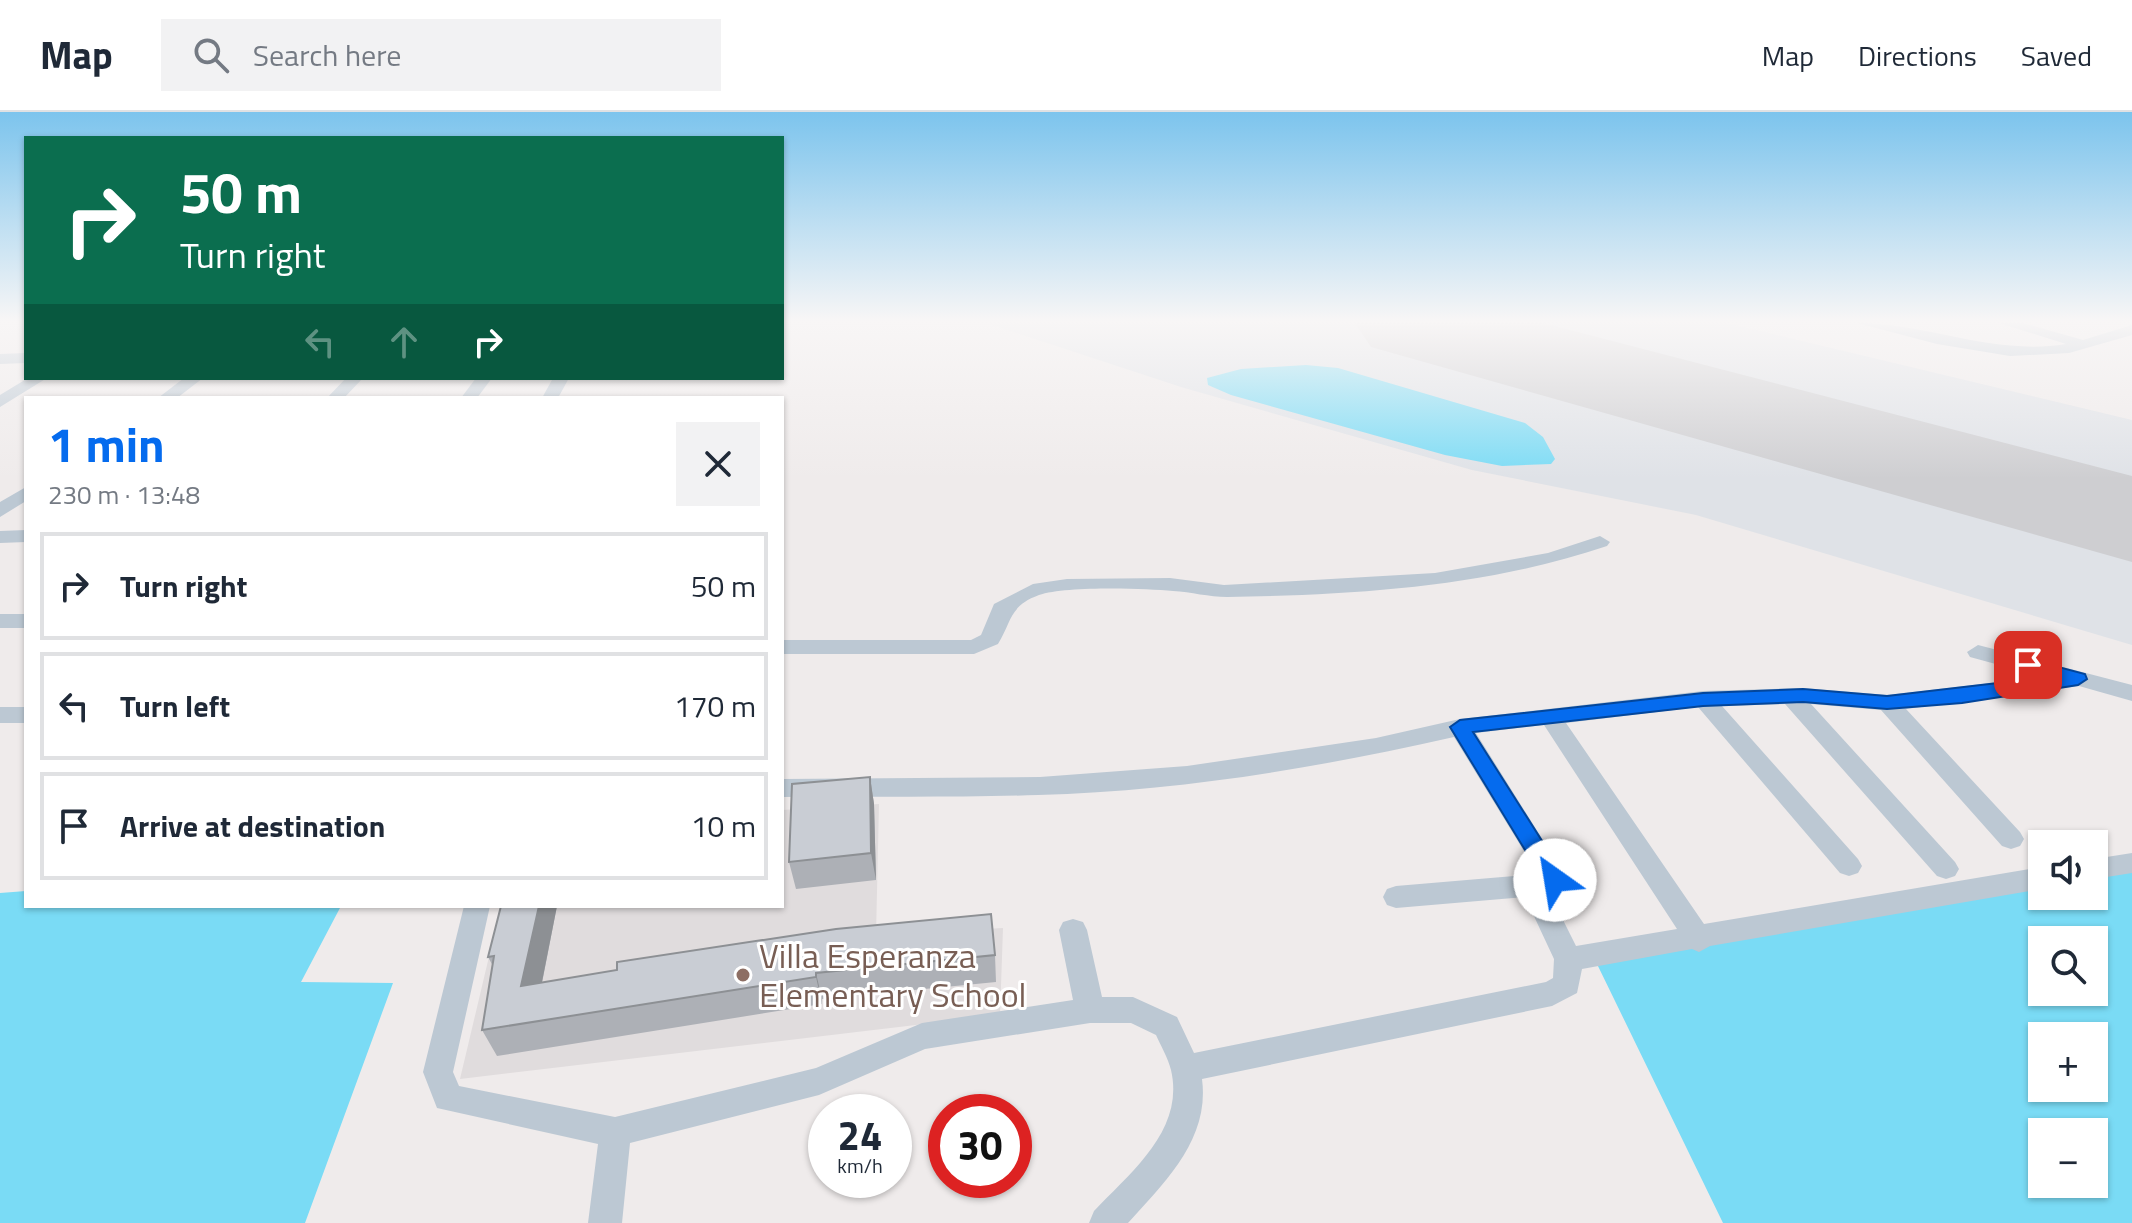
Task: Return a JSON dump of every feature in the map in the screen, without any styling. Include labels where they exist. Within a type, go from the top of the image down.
[{"type":"street","points":[[0,402],[36,380]]},
{"type":"street","points":[[169,396],[192,380]]},
{"type":"street","points":[[337,396],[353,380]]},
{"type":"street","points":[[0,511],[24,494]]},
{"type":"street","points":[[0,537],[24,536]]},
{"type":"street","points":[[784,647],[974,647],[990,639],[1001,609],[1008,603],[1033,590],[1067,585],[1170,584],[1224,591],[1435,579],[1552,558],[1600,542]]},
{"type":"street","points":[[0,621],[24,621]]},
{"type":"street","points":[[1978,652],[2132,693]]},
{"type":"street","points":[[784,788],[1040,786],[1187,775],[1376,746],[1460,727],[1703,699],[1790,696],[1887,703],[1962,696],[2078,679]]},
{"type":"street","points":[[1790,696],[1946,869]]},
{"type":"street","points":[[1703,699],[1849,866]]},
{"type":"street","points":[[1887,703],[2011,839]]},
{"type":"street","points":[[0,715],[24,715]]},
{"type":"street","points":[[1550,717],[1699,940]]},
{"type":"street","points":[[1396,897],[1533,886],[1555,880],[1460,727]]},
{"type":"street","points":[[2108,867],[2132,863]]},
{"type":"street","points":[[1568,959],[1699,940],[2028,881]]},
{"type":"street","points":[[1186,1069],[1552,993],[1567,984],[1568,959],[1533,886]]},
{"type":"street","points":[[477,908],[438,1072],[448,1098],[615,1132],[819,1081],[922,1036],[1090,1010],[1133,1010],[1167,1026],[1186,1069],[1189,1096],[1184,1123],[1166,1157],[1106,1223]]},
{"type":"street","points":[[1073,930],[1090,1010]]},
{"type":"street","points":[[605,1223],[615,1132]]},
{"type":"shaded area","points":[[1144,375],[1943,375],[2132,420],[2132,645],[1696,515],[1472,470]]},
{"type":"shaded area","name":"Villa Esperanza Elementary School","points":[[879,804],[876,935],[1003,928],[1000,1015],[460,1079],[501,908],[784,908],[784,810]]},
{"type":"water","points":[[1219,375],[1361,375],[1525,423],[1543,437],[1555,459],[1551,464],[1502,466],[1445,455],[1231,395],[1208,385],[1207,378]]},
{"type":"water","points":[[2132,871],[2132,1223],[1723,1223],[1597,964],[2028,888],[2028,910],[2108,910],[2108,875]]},
{"type":"water","points":[[24,891],[24,908],[340,908],[301,982],[393,983],[305,1223],[0,1223],[0,893]]},
{"type":"building","points":[[870,777],[871,853],[789,862],[792,784]]},
{"type":"building","points":[[500,908],[539,908],[521,986],[617,970],[617,962],[836,929],[991,914],[995,955],[816,973],[816,977],[482,1030],[494,956],[488,957]]},
{"type":"taxiway","points":[[1611,377],[1674,383],[1686,387],[1698,401],[1677,408],[1665,406],[1611,377]]},
{"type":"runway","points":[[1602,375],[2132,519]]},
{"type":"place","name":"Villa Esperanza Elementary School","points":[[743,975]]},
{"type":"route","points":[[1555,880],[1460,727],[1703,699],[1803,696],[1887,703],[1962,696],[2078,679],[2028,665]]}]
